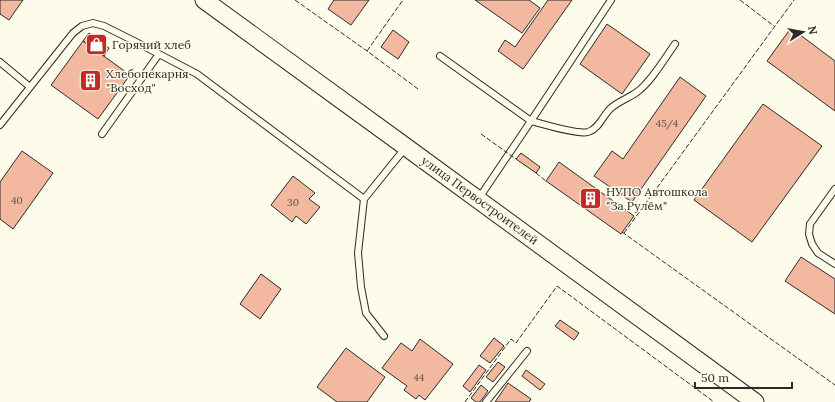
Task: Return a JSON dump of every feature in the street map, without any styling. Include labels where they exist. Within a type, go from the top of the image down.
[{"type":"street","name":"улица Первостроителей","points":[[205,0],[756,402]]},
{"type":"lane","points":[[478,199],[612,0]]},
{"type":"lane","points":[[0,125],[73,33],[82,26],[93,24],[104,26],[197,74],[364,199]]},
{"type":"lane","points":[[440,56],[531,121],[578,133],[588,132],[595,129],[609,109],[637,92],[648,81],[675,44]]},
{"type":"lane","points":[[102,134],[159,54]]},
{"type":"lane","points":[[0,62],[30,87]]},
{"type":"lane","points":[[384,336],[366,313],[361,287],[358,253],[364,199],[406,147]]},
{"type":"lane","points":[[835,189],[810,224],[809,234],[812,244],[818,253],[835,264]]},
{"type":"lane","points":[[486,402],[527,351]]},
{"type":"building","points":[[0,0],[23,0],[9,20],[0,14]]},
{"type":"building","points":[[334,0],[369,0],[351,25],[328,9]]},
{"type":"building","points":[[475,0],[529,0],[540,8],[522,33]]},
{"type":"building","points":[[548,0],[572,0],[523,69],[498,51],[505,40],[515,47]]},
{"type":"building","points":[[607,24],[650,54],[622,94],[580,64]]},
{"type":"building","points":[[791,28],[835,61],[835,111],[767,61]]},
{"type":"building","points":[[393,30],[409,42],[398,59],[381,47]]},
{"type":"building","name":"Горячий хлеб","points":[[89,33],[109,48],[104,56],[83,41]]},
{"type":"building","name":"Хлебопекарня \"Восход\"","points":[[83,41],[130,75],[98,119],[51,85]]},
{"type":"building","points":[[680,77],[706,96],[632,202],[594,176],[612,151],[623,159]]},
{"type":"building","points":[[763,104],[822,146],[752,242],[694,200]]},
{"type":"building","points":[[22,151],[53,173],[13,229],[0,219],[0,182]]},
{"type":"building","points":[[521,153],[540,167],[536,173],[516,159]]},
{"type":"building","name":"НУПО Автошкола \"За Рулём\"","points":[[559,162],[634,216],[621,234],[546,181]]},
{"type":"building","points":[[293,176],[315,193],[309,199],[320,207],[306,224],[296,216],[292,222],[271,205]]},
{"type":"building","points":[[801,257],[835,279],[835,314],[785,281]]},
{"type":"building","points":[[261,274],[281,289],[260,319],[240,304]]},
{"type":"building","points":[[560,320],[579,333],[574,340],[555,326]]},
{"type":"building","points":[[494,338],[504,346],[490,363],[480,356]]},
{"type":"building","points":[[420,339],[453,364],[425,400],[419,395],[416,399],[404,390],[407,386],[382,368],[401,343],[412,351]]},
{"type":"building","points":[[346,348],[385,377],[367,402],[337,402],[317,387]]},
{"type":"building","points":[[498,362],[505,367],[493,382],[486,377]]},
{"type":"building","points":[[479,365],[486,370],[470,392],[463,386]]},
{"type":"building","points":[[526,370],[545,384],[540,390],[522,376]]},
{"type":"building","points":[[508,383],[531,399],[529,402],[495,402]]},
{"type":"building","points":[[481,385],[488,391],[480,402],[476,402],[471,398]]},
{"type":"fence","points":[[295,0],[418,89]]},
{"type":"fence","points":[[367,51],[403,0]]},
{"type":"fence","points":[[740,0],[774,26]]},
{"type":"fence","points":[[624,233],[794,0]]},
{"type":"fence","points":[[481,134],[516,159]]},
{"type":"fence","points":[[536,173],[546,181]]},
{"type":"fence","points":[[622,232],[835,385]]},
{"type":"fence","points":[[465,402],[511,339],[516,343],[557,286],[714,402]]},
{"type":"place","name":"Горячий хлеб","points":[[96,44]]},
{"type":"place","name":"Хлебопекарня \"Восход\"","points":[[91,80]]},
{"type":"place","name":"НУПО Автошкола \"За Рулём\"","points":[[590,198]]}]
